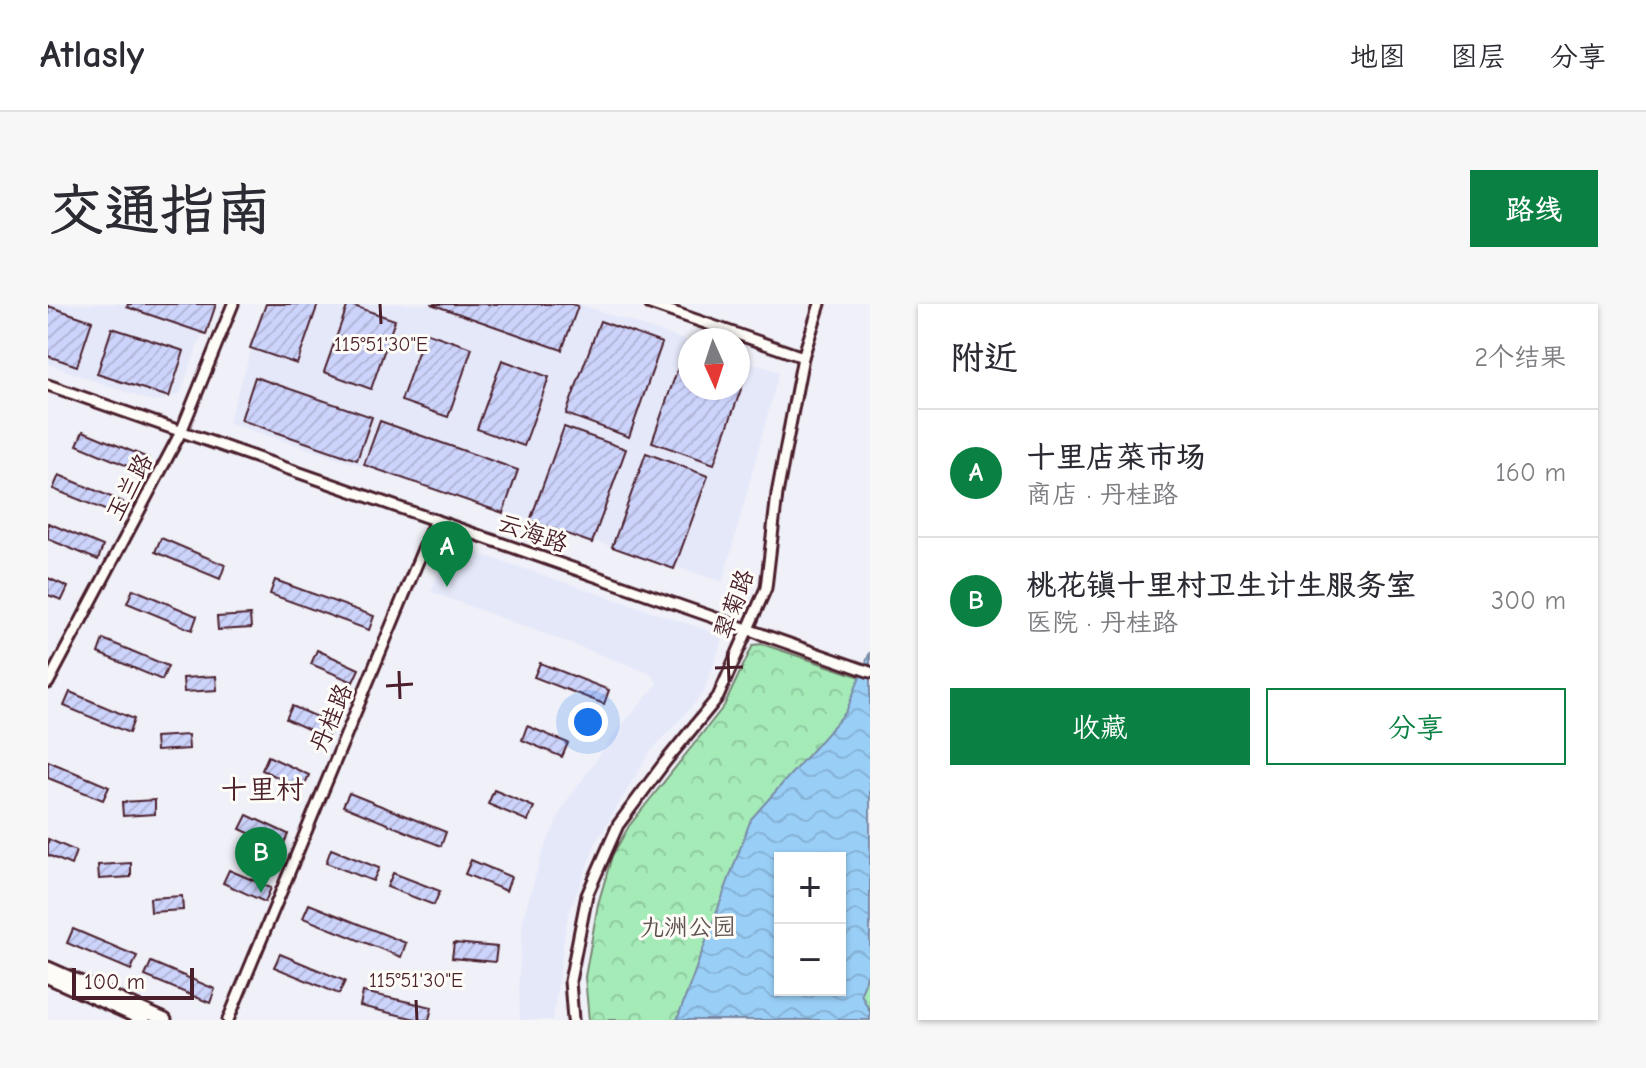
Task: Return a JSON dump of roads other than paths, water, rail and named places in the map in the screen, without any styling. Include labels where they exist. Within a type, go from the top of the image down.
[{"type":"main road","points":[[48,968],[165,1020]]},
{"type":"main road","points":[[48,977],[144,1020]]},
{"type":"street","name":"玉兰路","points":[[48,683],[181,432],[233,304]]},
{"type":"street","points":[[650,304],[803,357]]},
{"type":"street","name":"翠菊路","points":[[573,1020],[570,981],[587,895],[618,825],[718,697],[766,588],[777,494],[803,357],[820,304]]},
{"type":"street","name":"云海路","points":[[48,385],[870,672]]},
{"type":"street","name":"丹桂路","points":[[228,1020],[435,520]]},
{"type":"water","points":[[870,652],[870,967],[861,994],[870,1012],[870,1020],[677,1020],[751,819],[846,712]]},
{"type":"place","name":"十里店菜市场","points":[[447,587]]},
{"type":"place","name":"桃花镇十里村卫生计生服务室","points":[[261,893]]},
{"type":"district","name":"十里村","points":[[262,789]]},
{"type":"park label","name":"九洲公园","points":[[688,927]]}]
